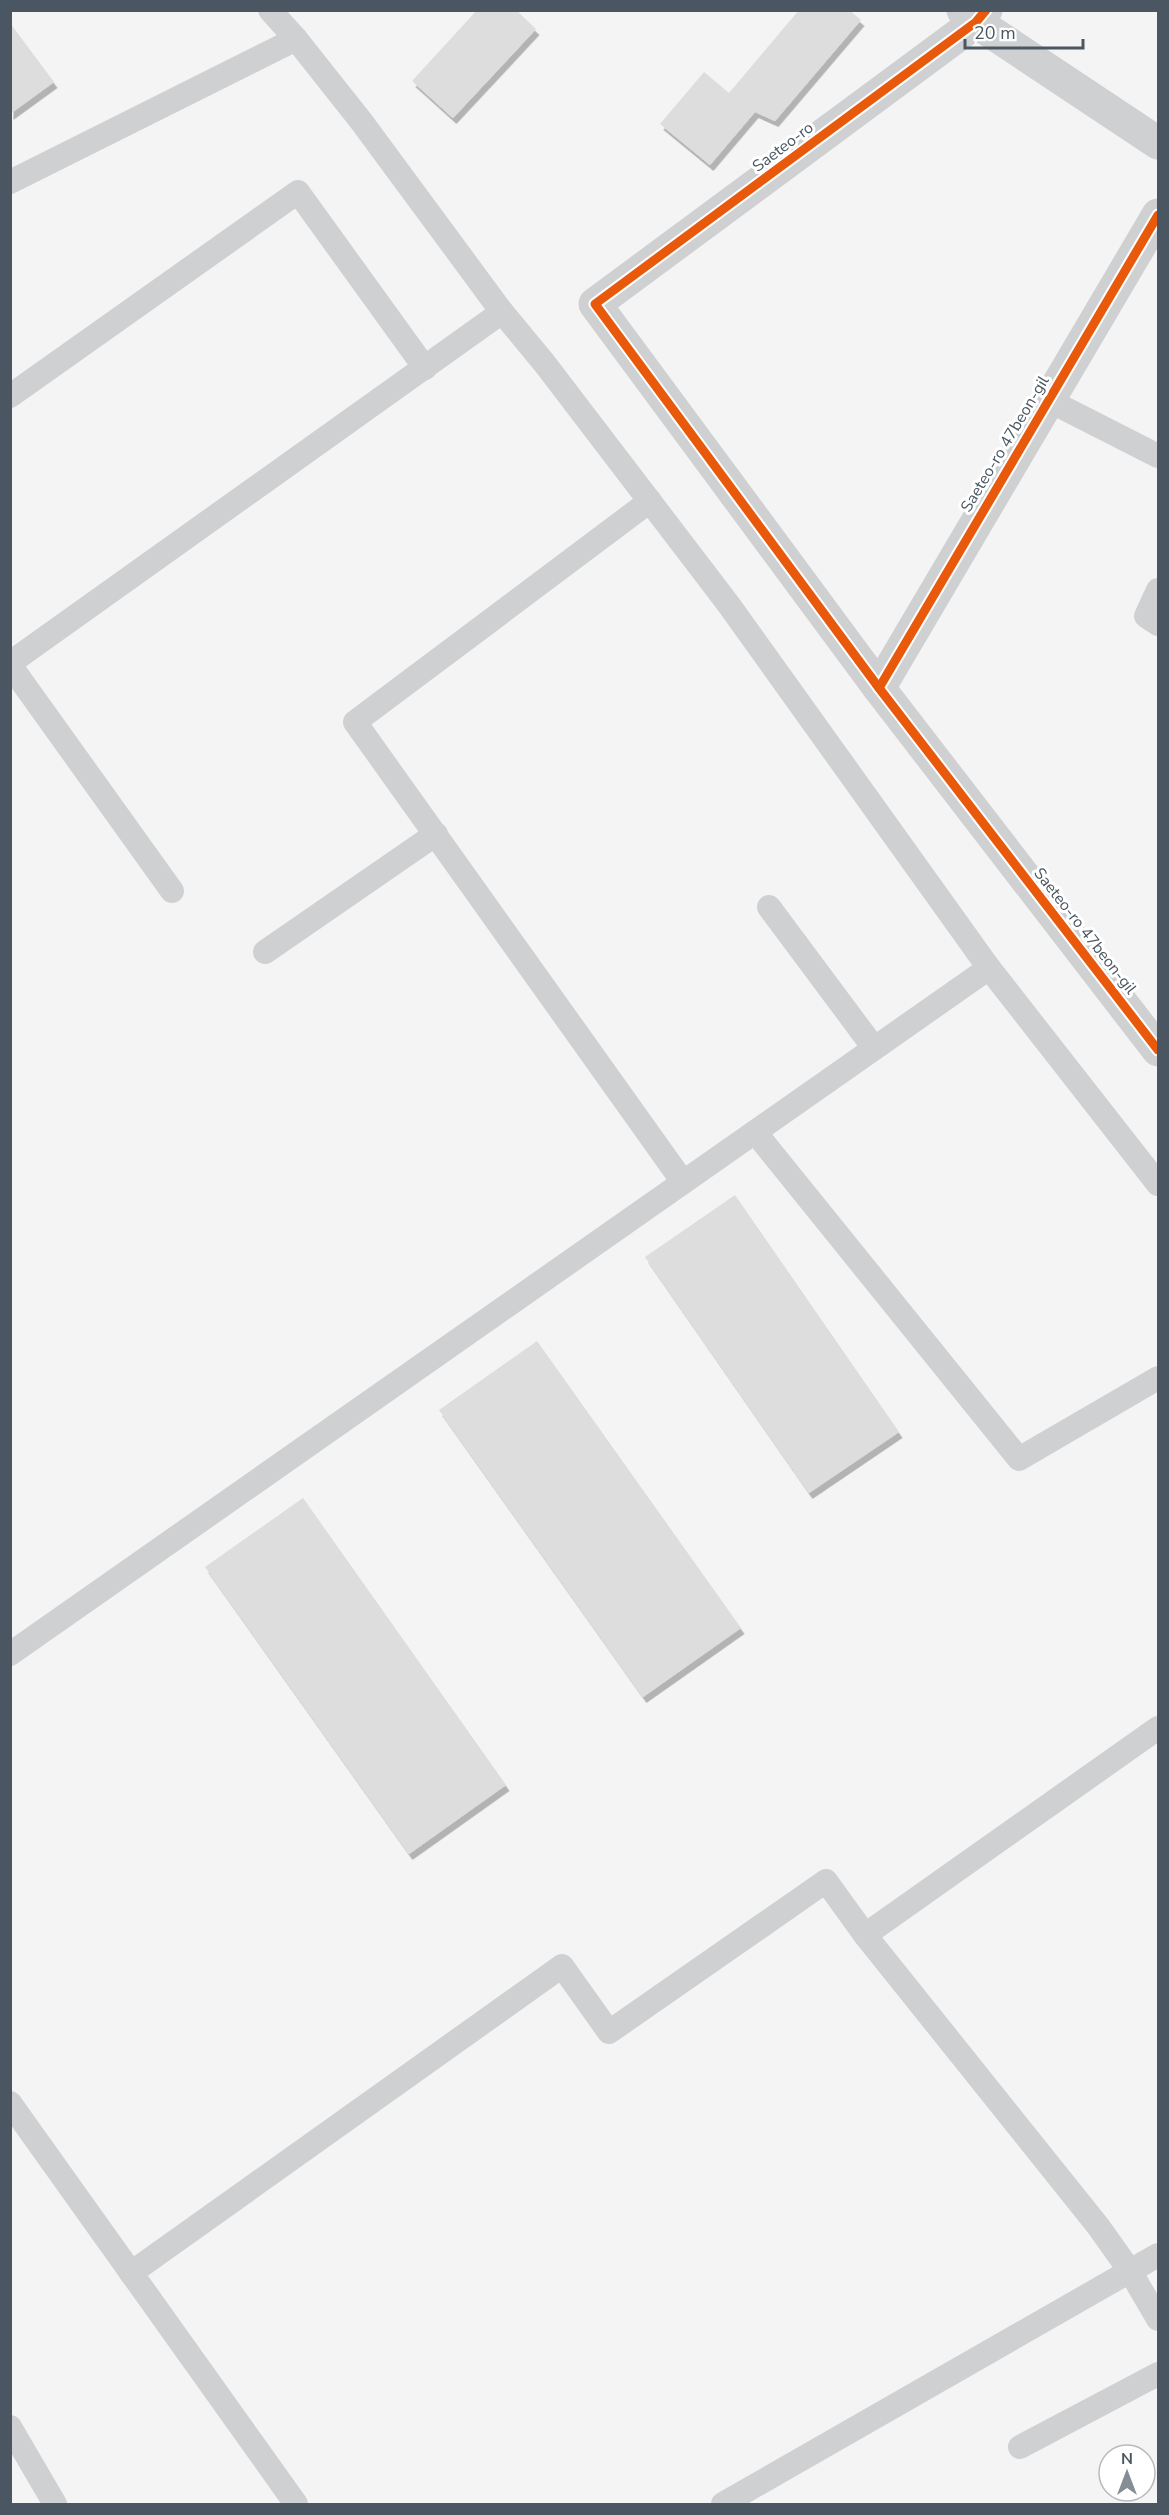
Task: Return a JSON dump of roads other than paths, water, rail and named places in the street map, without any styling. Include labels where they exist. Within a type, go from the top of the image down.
[{"type":"street","points":[[975,14],[1158,143]]},
{"type":"street","name":"Saeteo-ro","points":[[595,304],[975,14]]},
{"type":"street","name":"Saeteo-ro 47beon-gil","points":[[879,688],[1158,215]]},
{"type":"street","name":"Saeteo-ro 47beon-gil","points":[[595,304],[879,688],[1158,1050]]},
{"type":"lane","points":[[270,10],[296,39],[502,312],[545,364],[729,605],[989,968],[1158,1184]]},
{"type":"lane","points":[[10,182],[296,39]]},
{"type":"lane","points":[[10,396],[298,192],[425,368]]},
{"type":"lane","points":[[172,891],[10,664],[502,312]]},
{"type":"lane","points":[[1048,400],[1158,456]]},
{"type":"lane","points":[[650,501],[355,722],[683,1182]]},
{"type":"lane","points":[[1158,590],[1146,616],[1158,624]]},
{"type":"lane","points":[[265,952],[436,834]]},
{"type":"lane","points":[[769,907],[874,1048]]},
{"type":"lane","points":[[10,1654],[989,968]]},
{"type":"lane","points":[[755,1132],[1019,1459],[1158,1378]]},
{"type":"lane","points":[[865,1935],[1158,1728]]},
{"type":"lane","points":[[131,2273],[562,1966],[609,2032],[826,1881],[865,1935],[1098,2226],[1130,2271],[1158,2319]]},
{"type":"lane","points":[[10,2103],[296,2505]]},
{"type":"lane","points":[[723,2505],[1158,2255]]},
{"type":"lane","points":[[1020,2447],[1158,2374]]},
{"type":"lane","points":[[10,2427],[55,2505]]}]
